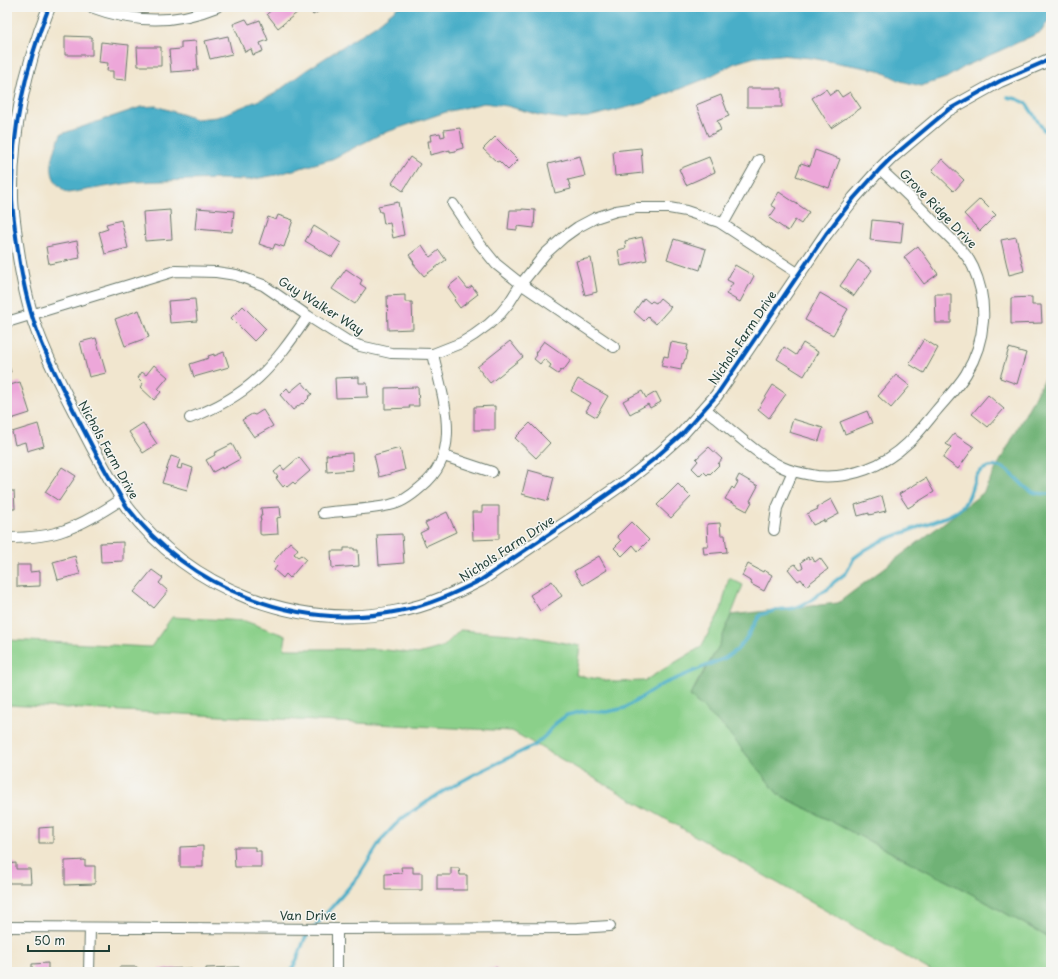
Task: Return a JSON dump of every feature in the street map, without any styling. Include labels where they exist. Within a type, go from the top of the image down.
[{"type":"street","name":"Nichols Farm Drive","points":[[49,7],[31,60],[19,109],[12,163],[12,199],[18,253],[31,315],[56,377],[98,458],[122,499],[142,524],[177,558],[218,584],[258,601],[283,610],[323,616],[360,617],[379,615],[400,611],[438,600],[458,592],[481,580],[625,482],[682,434],[716,396],[826,234],[880,169],[891,158],[948,110],[1007,78],[1051,59]]},
{"type":"street","points":[[92,7],[120,16],[145,20],[166,20],[188,17],[217,7]]},
{"type":"street","points":[[723,224],[759,160]]},
{"type":"street","name":"Grove Ridge Drive","points":[[705,409],[769,460],[783,467],[792,471],[818,476],[851,474],[870,468],[893,455],[917,434],[959,384],[974,359],[979,347],[983,329],[983,305],[981,290],[973,266],[960,248],[880,169]]},
{"type":"street","points":[[453,204],[479,243],[496,264],[521,284],[614,347]]},
{"type":"street","name":"Guy Walker Way","points":[[7,322],[175,271],[196,271],[236,275],[252,280],[278,294],[308,316],[346,340],[360,346],[391,353],[433,354],[461,342],[489,324],[504,308],[545,254],[578,226],[594,218],[616,211],[636,208],[669,208],[702,215],[723,224],[799,274]]},
{"type":"street","points":[[190,418],[212,410],[254,383],[277,359],[308,316]]},
{"type":"street","points":[[324,513],[391,505],[402,501],[424,485],[439,467],[444,456],[448,439],[447,417],[433,354]]},
{"type":"street","points":[[444,456],[492,472]]},
{"type":"street","points":[[774,530],[777,508],[792,471]]},
{"type":"street","points":[[7,538],[47,535],[65,531],[100,513],[122,499]]},
{"type":"street","name":"Van Drive","points":[[7,927],[337,929],[578,928],[610,926]]},
{"type":"street","points":[[89,972],[90,928]]},
{"type":"street","points":[[337,929],[337,972]]},
{"type":"green space","points":[[1051,366],[1051,939],[970,893],[778,794],[725,728],[690,696],[719,646],[731,615],[838,603],[983,493]]},
{"type":"green space","points":[[729,578],[743,585],[719,646],[690,696],[725,728],[778,794],[970,893],[1051,939],[1051,972],[933,972],[512,731],[7,705],[7,640],[151,647],[172,617],[245,621],[286,636],[284,649],[378,649],[418,654],[443,647],[460,630],[524,635],[580,646],[576,675],[615,682],[644,681],[701,647],[721,610]]},
{"type":"water","points":[[398,7],[1051,7],[1050,18],[1041,32],[966,66],[946,78],[921,86],[901,81],[878,70],[811,58],[780,55],[755,57],[735,63],[705,79],[641,104],[589,117],[564,119],[539,115],[507,106],[484,103],[446,112],[381,134],[332,159],[276,175],[248,180],[220,179],[135,182],[68,193],[55,181],[52,174],[52,166],[61,134],[141,107],[156,106],[196,119],[217,117],[274,94],[305,71],[376,25]]},
{"type":"building","points":[[275,7],[294,7],[298,12],[278,28],[267,14]]},
{"type":"building","points":[[307,7],[326,7],[313,15]]},
{"type":"building","points":[[246,19],[249,24],[260,20],[268,40],[260,43],[263,51],[253,55],[251,49],[245,52],[233,24]]},
{"type":"building","points":[[65,36],[92,37],[92,55],[65,55]]},
{"type":"building","points":[[228,36],[232,54],[210,59],[205,41]]},
{"type":"building","points":[[196,41],[198,70],[171,72],[169,50],[181,49],[181,42]]},
{"type":"building","points":[[101,42],[129,45],[126,80],[113,79],[113,71],[107,71],[108,63],[99,62]]},
{"type":"building","points":[[137,47],[161,47],[161,66],[138,66]]},
{"type":"building","points":[[747,88],[782,88],[782,107],[747,107]]},
{"type":"building","points":[[826,89],[830,95],[837,90],[842,97],[850,92],[861,108],[831,128],[812,98]]},
{"type":"building","points":[[721,95],[729,116],[717,121],[721,130],[708,136],[696,105]]},
{"type":"building","points":[[460,128],[463,148],[456,151],[450,152],[450,150],[430,155],[428,141],[431,141],[430,135],[440,133],[441,137],[445,136],[444,130]]},
{"type":"building","points":[[495,137],[518,160],[508,170],[483,149]]},
{"type":"building","points":[[641,148],[643,173],[615,176],[613,151]]},
{"type":"building","points":[[815,150],[840,159],[829,188],[796,176],[801,163],[810,166]]},
{"type":"building","points":[[580,156],[585,176],[568,180],[571,189],[555,193],[548,164]]},
{"type":"building","points":[[410,157],[420,164],[403,191],[392,183]]},
{"type":"building","points":[[709,157],[715,172],[686,185],[679,169]]},
{"type":"building","points":[[942,159],[964,180],[954,191],[932,170]]},
{"type":"building","points":[[779,192],[809,212],[801,224],[795,220],[788,231],[769,218],[776,208],[771,205]]},
{"type":"building","points":[[980,199],[996,215],[980,231],[964,214]]},
{"type":"building","points":[[398,202],[404,235],[393,238],[390,223],[384,224],[382,212],[380,212],[378,206]]},
{"type":"building","points":[[197,208],[234,211],[232,232],[195,229]]},
{"type":"building","points":[[170,210],[172,239],[145,241],[143,212]]},
{"type":"building","points":[[510,210],[535,210],[534,228],[517,226],[517,230],[508,229]]},
{"type":"building","points":[[278,215],[293,220],[284,247],[275,244],[273,249],[259,244],[268,217],[276,220]]},
{"type":"building","points":[[121,220],[128,248],[105,254],[99,232],[108,229],[106,224]]},
{"type":"building","points":[[872,220],[903,223],[901,243],[870,240]]},
{"type":"building","points":[[314,226],[341,243],[332,257],[305,241]]},
{"type":"building","points":[[642,237],[647,260],[621,266],[618,250],[626,248],[625,241]]},
{"type":"building","points":[[1016,237],[1024,271],[1009,275],[1001,240]]},
{"type":"building","points":[[674,239],[706,249],[700,270],[667,259]]},
{"type":"building","points":[[77,241],[80,258],[49,264],[46,247]]},
{"type":"building","points":[[422,245],[430,257],[439,250],[446,260],[424,276],[413,263],[414,262],[409,255]]},
{"type":"building","points":[[918,246],[938,274],[924,284],[904,257]]},
{"type":"building","points":[[591,258],[597,292],[585,295],[576,261]]},
{"type":"building","points":[[858,260],[872,270],[854,296],[840,286]]},
{"type":"building","points":[[735,265],[754,276],[740,302],[726,294],[733,283],[727,280]]},
{"type":"building","points":[[346,269],[362,280],[360,284],[366,288],[355,304],[332,289]]},
{"type":"building","points":[[459,278],[468,289],[472,286],[478,294],[460,308],[454,300],[456,298],[448,287]]},
{"type":"building","points":[[820,293],[848,309],[833,335],[805,320]]},
{"type":"building","points":[[935,294],[951,294],[951,323],[936,323]]},
{"type":"building","points":[[405,295],[405,302],[412,302],[413,329],[388,330],[387,296]]},
{"type":"building","points":[[1032,297],[1032,305],[1041,305],[1042,323],[1011,324],[1011,298]]},
{"type":"building","points":[[644,298],[650,303],[652,301],[656,303],[660,298],[671,307],[656,324],[648,317],[644,321],[634,312]]},
{"type":"building","points":[[195,299],[197,321],[170,323],[168,301]]},
{"type":"building","points":[[243,306],[266,329],[254,341],[231,318]]},
{"type":"building","points":[[139,310],[149,337],[125,346],[115,319]]},
{"type":"building","points":[[96,338],[106,373],[89,377],[80,342]]},
{"type":"building","points":[[924,339],[938,348],[924,373],[909,364]]},
{"type":"building","points":[[510,341],[523,357],[490,383],[477,367]]},
{"type":"building","points":[[544,341],[571,360],[563,371],[561,370],[558,374],[549,368],[551,365],[544,359],[540,364],[534,359],[537,355],[535,353]]},
{"type":"building","points":[[671,342],[688,345],[686,350],[688,351],[686,359],[683,364],[682,363],[681,370],[661,366],[664,356],[668,357]]},
{"type":"building","points":[[803,343],[818,352],[804,376],[777,359],[784,347],[796,355]]},
{"type":"building","points":[[1009,348],[1026,353],[1017,384],[1000,378]]},
{"type":"building","points":[[224,352],[229,367],[194,377],[190,364],[209,358],[208,356],[214,354],[214,356]]},
{"type":"building","points":[[7,359],[11,372],[7,373]]},
{"type":"building","points":[[154,365],[168,377],[158,389],[161,392],[154,400],[140,387],[143,383],[138,378],[142,372],[146,375]]},
{"type":"building","points":[[896,375],[910,386],[891,408],[878,396]]},
{"type":"building","points":[[359,377],[359,383],[367,383],[368,397],[336,398],[335,378]]},
{"type":"building","points":[[578,379],[608,396],[596,417],[586,411],[591,403],[571,391]]},
{"type":"building","points":[[20,382],[30,413],[11,419],[7,407],[7,386]]},
{"type":"building","points":[[302,382],[312,394],[303,404],[302,403],[293,410],[280,395],[287,388],[290,392]]},
{"type":"building","points":[[773,385],[786,394],[769,418],[758,409]]},
{"type":"building","points":[[418,387],[419,406],[409,406],[410,408],[385,409],[385,388]]},
{"type":"building","points":[[642,391],[646,398],[656,392],[661,402],[650,408],[648,404],[630,414],[623,401]]},
{"type":"building","points":[[988,395],[1004,409],[988,427],[972,414]]},
{"type":"building","points":[[495,406],[495,430],[474,430],[474,407]]},
{"type":"building","points":[[263,410],[273,426],[254,437],[242,420]]},
{"type":"building","points":[[867,411],[872,423],[845,434],[840,422]]},
{"type":"building","points":[[793,419],[823,428],[819,441],[789,432]]},
{"type":"building","points":[[143,423],[157,444],[143,453],[129,432]]},
{"type":"building","points":[[530,423],[550,443],[536,458],[515,438]]},
{"type":"building","points":[[38,424],[44,446],[27,451],[25,442],[15,445],[12,432]]},
{"type":"building","points":[[954,434],[974,447],[958,469],[943,458],[951,447],[946,444]]},
{"type":"building","points":[[232,444],[240,459],[222,469],[222,467],[213,472],[206,460],[215,455],[214,453]]},
{"type":"building","points":[[709,447],[722,459],[718,464],[719,465],[710,474],[709,473],[707,475],[704,472],[700,476],[692,468],[698,461],[696,459]]},
{"type":"building","points":[[400,448],[405,470],[379,477],[374,455]]},
{"type":"building","points":[[352,453],[353,470],[327,472],[326,455]]},
{"type":"building","points":[[171,456],[180,459],[177,468],[181,469],[182,464],[193,468],[187,490],[162,483]]},
{"type":"building","points":[[299,457],[310,471],[295,484],[293,482],[287,487],[285,485],[283,487],[276,478],[278,477],[274,472],[281,466],[284,470]]},
{"type":"building","points":[[62,467],[76,476],[59,501],[45,492]]},
{"type":"building","points":[[528,470],[554,477],[548,501],[522,494]]},
{"type":"building","points":[[739,475],[758,486],[750,501],[752,502],[747,511],[725,499],[732,487],[734,489],[738,482],[736,481]]},
{"type":"building","points":[[926,478],[934,492],[908,508],[899,494]]},
{"type":"building","points":[[678,484],[691,497],[671,518],[657,505]]},
{"type":"building","points":[[7,491],[14,491],[15,509],[7,509]]},
{"type":"building","points":[[882,496],[886,511],[858,516],[855,505]]},
{"type":"building","points":[[831,499],[839,514],[824,522],[824,520],[813,525],[807,514],[818,509],[817,507]]},
{"type":"building","points":[[482,506],[499,506],[499,539],[473,540],[472,512],[482,512]]},
{"type":"building","points":[[280,507],[281,517],[277,518],[278,534],[260,534],[260,516],[262,516],[261,508]]},
{"type":"building","points":[[447,512],[456,532],[426,546],[420,533],[428,529],[425,523]]},
{"type":"building","points":[[631,522],[649,540],[638,551],[633,545],[622,556],[614,548],[621,541],[617,536]]},
{"type":"building","points":[[720,523],[721,535],[725,535],[727,552],[704,554],[703,546],[708,546],[707,524]]},
{"type":"building","points":[[402,534],[404,563],[379,565],[377,535]]},
{"type":"building","points":[[123,542],[123,561],[101,562],[100,543]]},
{"type":"building","points":[[290,542],[298,549],[294,554],[298,557],[301,555],[306,559],[290,578],[286,574],[283,578],[274,570],[277,566],[273,562]]},
{"type":"building","points":[[344,548],[354,548],[354,550],[358,550],[359,566],[332,568],[331,551],[344,551]]},
{"type":"building","points":[[75,556],[80,574],[58,580],[53,562]]},
{"type":"building","points":[[599,556],[607,570],[583,585],[574,571]]},
{"type":"building","points":[[808,557],[809,559],[812,557],[815,562],[820,558],[828,569],[806,586],[801,579],[798,581],[788,569],[795,564],[800,570],[803,568],[801,562]]},
{"type":"building","points":[[748,564],[763,572],[764,570],[772,575],[764,591],[751,584],[752,582],[742,576]]},
{"type":"building","points":[[17,565],[30,565],[30,572],[40,571],[40,586],[17,587]]},
{"type":"building","points":[[152,570],[163,578],[159,583],[168,591],[154,608],[134,592]]},
{"type":"building","points":[[552,581],[562,596],[540,611],[530,595]]},
{"type":"building","points":[[53,827],[53,843],[39,843],[39,828]]},
{"type":"building","points":[[203,846],[203,867],[180,867],[180,847]]},
{"type":"building","points":[[234,847],[255,847],[255,851],[261,851],[261,867],[235,867]]},
{"type":"building","points":[[85,860],[85,866],[95,866],[95,884],[65,885],[65,861]]},
{"type":"building","points":[[16,863],[16,869],[30,869],[31,883],[7,883],[7,864]]},
{"type":"building","points":[[401,867],[413,867],[413,873],[422,873],[422,890],[385,890],[385,874],[402,873]]},
{"type":"building","points":[[451,868],[459,868],[460,875],[467,875],[467,890],[437,890],[437,875],[451,875]]},
{"type":"building","points":[[48,963],[48,972],[32,972],[32,964]]},
{"type":"building","points":[[119,967],[137,967],[138,972],[119,972]]},
{"type":"building","points":[[239,967],[239,972],[206,972],[206,968]]},
{"type":"building","points":[[191,968],[191,972],[159,972],[159,969]]},
{"type":"building","points":[[497,968],[498,972],[468,972],[468,971]]},
{"type":"waterway","points":[[1008,97],[1026,103],[1043,129],[1051,135]]},
{"type":"waterway","points":[[291,972],[305,938],[358,877],[382,839],[404,817],[442,792],[535,745],[556,723],[567,715],[584,711],[607,712],[625,708],[661,685],[725,658],[737,650],[746,639],[760,615],[776,610],[795,608],[810,601],[828,589],[834,582],[846,573],[854,558],[865,550],[881,541],[948,516],[959,510],[969,497],[977,475],[988,467],[1000,467],[1008,471],[1030,491],[1035,493],[1051,494]]},
{"type":"cycle path","points":[[49,7],[40,30],[26,77],[17,124],[12,173],[13,209],[20,265],[31,313],[48,357],[82,427],[110,479],[127,507],[153,536],[182,561],[214,581],[248,598],[285,609],[322,615],[361,616],[399,611],[420,606],[451,594],[481,580],[625,482],[682,434],[716,396],[826,234],[854,198],[891,158],[948,110],[1000,81],[1051,59]]}]
